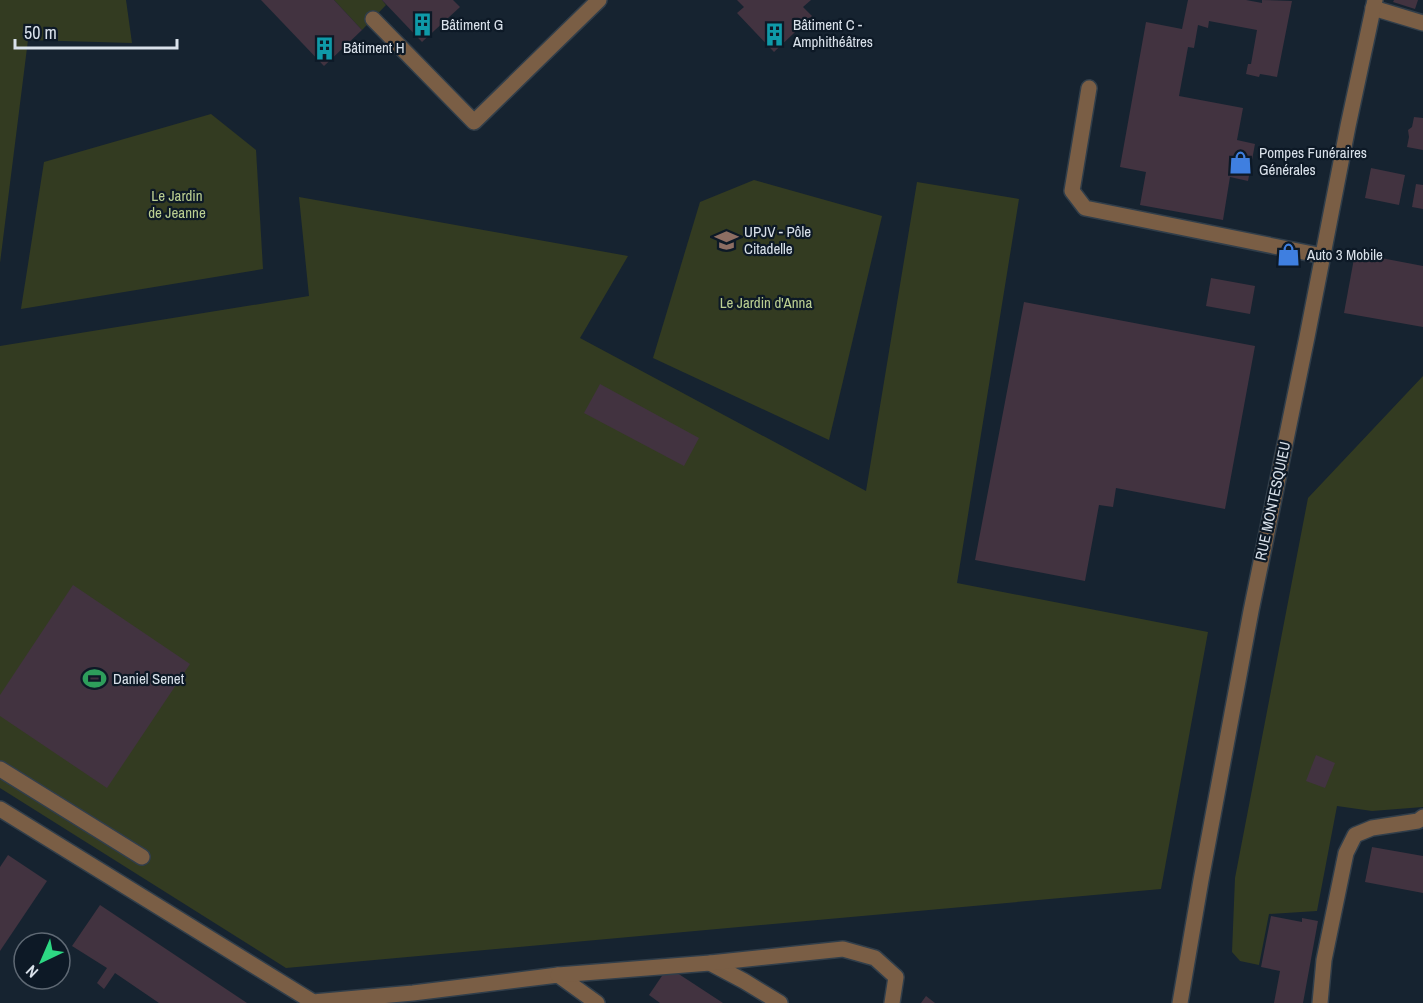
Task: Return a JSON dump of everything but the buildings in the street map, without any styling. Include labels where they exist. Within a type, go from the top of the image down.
[{"type":"street","points":[[373,19],[474,123],[599,0]]},
{"type":"street","points":[[1374,4],[1423,23]]},
{"type":"street","name":"RUE MONTESQUIEU","points":[[1180,1003],[1248,623],[1374,4]]},
{"type":"street","points":[[1089,88],[1072,191],[1085,208],[1323,256]]},
{"type":"street","points":[[0,769],[142,856]]},
{"type":"street","points":[[0,809],[314,1002],[413,998],[558,975],[710,963],[843,949],[874,958],[896,977],[892,1003]]},
{"type":"street","points":[[1320,1003],[1324,960],[1346,853],[1355,835],[1372,828],[1418,821],[1423,817]]},
{"type":"street","points":[[710,963],[780,1003]]},
{"type":"street","points":[[558,975],[597,1003]]},
{"type":"green space","points":[[0,0],[126,0],[132,43],[28,40],[0,263]]},
{"type":"green space","points":[[334,0],[382,0],[386,5],[362,30]]},
{"type":"green space","name":"Le Jardin de Jeanne","points":[[211,114],[256,150],[263,269],[21,309],[44,162]]},
{"type":"green space","name":"Le Jardin d'Anna","points":[[754,180],[882,216],[829,440],[653,358],[700,202]]},
{"type":"green space","points":[[917,182],[1019,199],[957,583],[1208,632],[1161,889],[286,968],[0,788],[0,346],[309,296],[299,197],[628,256],[580,338],[866,491]]},
{"type":"green space","points":[[1423,376],[1423,807],[1372,811],[1337,806],[1317,911],[1269,914],[1259,965],[1240,961],[1232,952],[1235,878],[1308,498]]},
{"type":"place","name":"Bâtiment G","points":[[423,25]]},
{"type":"place","name":"Bâtiment C - Amphithéâtres","points":[[775,34]]},
{"type":"place","name":"Bâtiment H","points":[[325,48]]},
{"type":"place","name":"Pompes Funéraires Générales","points":[[1241,162]]},
{"type":"place","name":"UPJV - Pôle Citadelle","points":[[726,241]]},
{"type":"place","name":"Auto 3 Mobile","points":[[1289,255]]},
{"type":"place","name":"Daniel Senet","points":[[95,679]]}]
